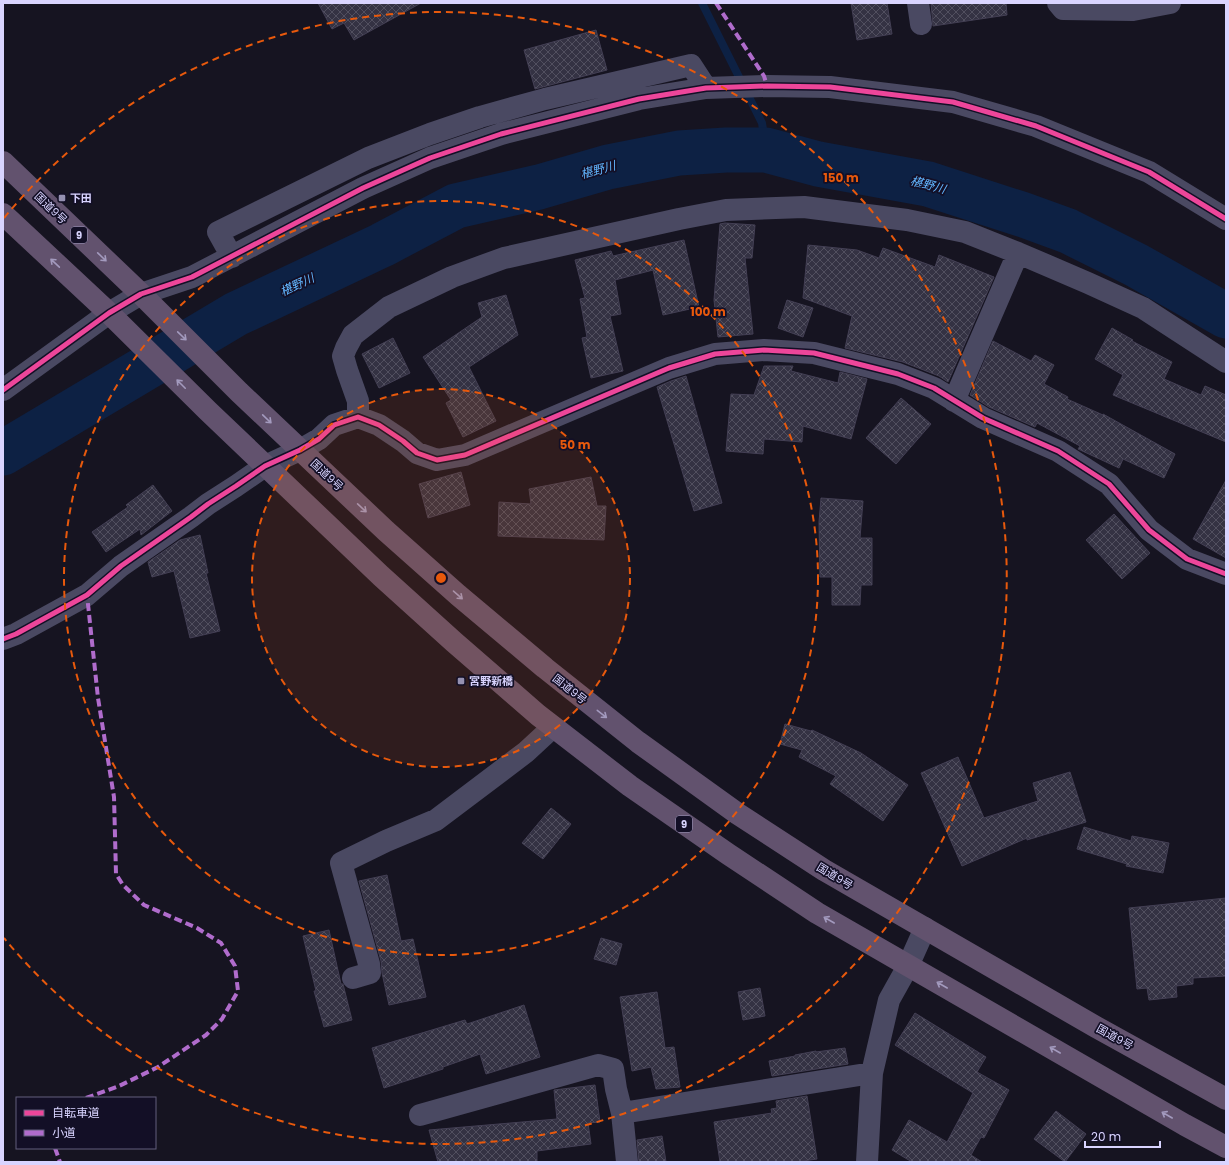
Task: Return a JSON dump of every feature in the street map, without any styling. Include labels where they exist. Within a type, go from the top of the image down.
[{"type":"highway","name":"国道9号","points":[[3,162],[239,392],[386,531],[458,596],[544,668],[638,742],[738,814],[824,870],[1096,1027],[1226,1099]]},
{"type":"highway","name":"9","points":[[3,214],[109,313],[208,411],[380,576],[460,648],[553,727],[630,786],[817,913],[1185,1125],[1226,1147]]},
{"type":"street","points":[[918,3],[921,24]]},
{"type":"street","points":[[1058,3],[1063,9],[1133,10],[1170,3]]},
{"type":"street","points":[[232,257],[218,232],[368,158],[480,116],[691,65],[706,88]]},
{"type":"street","points":[[3,390],[109,313],[148,302],[192,277],[363,188],[430,158],[501,134],[639,99],[706,88],[768,86],[830,88],[953,102],[1036,126],[1149,172],[1226,219]]},
{"type":"street","points":[[358,417],[358,401],[343,356],[353,335],[389,307],[452,278],[504,258],[726,210],[804,207],[907,220],[965,232],[1088,283],[1142,308],[1226,362]]},
{"type":"street","points":[[954,401],[1018,253]]},
{"type":"street","points":[[3,639],[16,634],[88,595],[121,566],[208,504],[265,466],[300,450],[319,439],[334,425],[358,417],[379,425],[403,441],[417,453],[437,460],[465,455],[669,368],[715,354],[764,350],[814,354],[898,374],[934,388],[982,418],[1058,451],[1109,484],[1149,530],[1187,559],[1226,574]]},
{"type":"street","points":[[353,978],[370,973],[369,964],[340,863],[386,841],[436,820],[526,752],[553,727]]},
{"type":"street","points":[[867,1162],[872,1073],[889,1000],[908,966],[925,928]]},
{"type":"street","points":[[420,1115],[598,1065],[613,1069],[622,1113],[627,1162]]},
{"type":"street","points":[[622,1113],[872,1073]]},
{"type":"building","points":[[318,3],[421,3],[354,40],[344,23],[332,29]]},
{"type":"building","points":[[851,3],[887,3],[892,34],[857,40]]},
{"type":"building","points":[[931,3],[1006,3],[1007,15],[933,26]]},
{"type":"building","points":[[596,30],[607,70],[535,89],[524,50]]},
{"type":"building","points":[[720,224],[755,225],[752,258],[745,258],[753,334],[718,337],[714,300]]},
{"type":"building","points":[[684,240],[699,307],[663,315],[653,270],[615,280],[621,314],[610,316],[623,371],[591,378],[582,338],[587,337],[580,299],[585,298],[575,260],[611,251],[613,256]]},
{"type":"building","points":[[808,245],[857,250],[879,258],[883,248],[935,267],[939,255],[994,277],[948,382],[939,376],[903,362],[845,348],[852,316],[803,298]]},
{"type":"building","points":[[506,295],[518,335],[469,367],[496,421],[463,437],[446,403],[451,400],[423,357],[482,317],[478,303]]},
{"type":"building","points":[[787,300],[813,308],[803,337],[778,328]]},
{"type":"building","points":[[1112,328],[1133,340],[1132,341],[1172,362],[1164,379],[1201,395],[1205,386],[1226,395],[1226,442],[1113,395],[1123,375],[1095,359]]},
{"type":"building","points":[[393,338],[410,373],[379,388],[362,354]]},
{"type":"building","points":[[993,341],[1031,361],[1035,355],[1054,365],[1044,384],[1068,397],[1067,399],[1103,414],[1175,454],[1164,478],[1123,459],[1119,468],[1078,449],[1080,446],[1037,423],[1035,427],[989,407],[970,395]]},
{"type":"building","points":[[764,366],[793,366],[791,371],[838,383],[840,372],[867,379],[851,439],[803,426],[802,442],[764,439],[763,454],[726,451],[731,394],[754,395]]},
{"type":"building","points":[[686,376],[722,503],[694,511],[657,387]]},
{"type":"building","points":[[901,398],[931,424],[896,464],[866,438]]},
{"type":"building","points":[[461,472],[470,505],[428,518],[419,484]]},
{"type":"building","points":[[591,477],[597,506],[606,506],[604,540],[498,536],[499,502],[531,504],[529,489]]},
{"type":"building","points":[[1226,480],[1226,558],[1193,539]]},
{"type":"building","points":[[153,485],[172,511],[141,535],[140,529],[106,552],[92,532],[128,507],[126,505]]},
{"type":"building","points":[[821,498],[863,501],[860,538],[872,538],[872,585],[861,585],[860,605],[832,605],[832,577],[820,577],[819,522]]},
{"type":"building","points":[[1114,514],[1150,553],[1122,579],[1086,540]]},
{"type":"building","points":[[200,535],[208,573],[206,573],[220,631],[190,638],[174,571],[152,577],[148,562],[180,540]]},
{"type":"building","points":[[785,724],[812,730],[861,753],[908,785],[883,821],[830,784],[836,776],[799,757],[802,750],[780,744]]},
{"type":"building","points":[[958,757],[984,818],[1038,801],[1033,783],[1070,772],[1086,822],[1027,840],[1027,838],[962,866],[921,773]]},
{"type":"building","points":[[551,808],[571,824],[543,859],[522,843]]},
{"type":"building","points":[[1084,827],[1131,841],[1132,836],[1169,843],[1163,873],[1126,866],[1127,864],[1077,849]]},
{"type":"building","points":[[387,875],[401,941],[413,939],[426,997],[389,1005],[381,961],[359,881]]},
{"type":"building","points":[[1226,898],[1226,976],[1193,978],[1193,984],[1176,986],[1177,997],[1149,1000],[1147,988],[1137,989],[1129,908]]},
{"type":"building","points":[[329,930],[341,984],[343,984],[352,1020],[324,1027],[314,991],[316,991],[303,936]]},
{"type":"building","points":[[601,938],[622,944],[616,965],[594,959]]},
{"type":"building","points":[[760,988],[765,1016],[743,1020],[738,992]]},
{"type":"building","points":[[657,992],[665,1048],[674,1047],[680,1087],[656,1089],[651,1067],[632,1071],[620,997]]},
{"type":"building","points":[[524,1005],[540,1057],[486,1074],[480,1054],[443,1067],[443,1069],[384,1088],[372,1048],[465,1020],[467,1024]]},
{"type":"building","points":[[915,1013],[986,1057],[977,1072],[1009,1090],[984,1138],[981,1137],[971,1155],[982,1162],[912,1162],[892,1150],[909,1120],[947,1142],[973,1093],[895,1045]]},
{"type":"building","points":[[845,1048],[848,1064],[772,1076],[769,1061],[816,1051]]},
{"type":"building","points":[[595,1085],[600,1122],[588,1123],[591,1144],[537,1151],[537,1162],[438,1162],[429,1130],[557,1119],[554,1090]]},
{"type":"building","points":[[807,1096],[817,1159],[796,1162],[720,1162],[714,1122],[772,1113],[771,1109],[777,1108],[776,1101]]},
{"type":"building","points":[[1056,1111],[1086,1134],[1065,1162],[1034,1139]]},
{"type":"building","points":[[662,1136],[666,1162],[639,1162],[637,1140]]},
{"type":"waterway","points":[[702,3],[762,123],[766,150]]},
{"type":"waterway","name":"椹野川","points":[[3,453],[236,314],[382,245],[456,206],[539,187],[608,167],[679,153],[726,150],[766,150],[818,164],[928,184],[1068,231],[1136,265],[1226,316]]},
{"type":"marked path","points":[[716,3],[764,76],[767,86]]},
{"type":"marked path","points":[[87,595],[98,698],[114,797],[116,874],[123,885],[144,905],[197,928],[221,943],[235,966],[238,991],[222,1019],[206,1035],[158,1067],[119,1086],[89,1097]]},
{"type":"marked path","points":[[55,1149],[60,1162]]},
{"type":"cycle path","points":[[3,390],[109,313],[141,294],[192,277],[363,188],[430,158],[501,134],[639,99],[706,88],[767,86],[830,87],[953,102],[1036,126],[1149,172],[1226,219]]},
{"type":"cycle path","points":[[3,639],[16,634],[87,595],[121,566],[208,504],[265,466],[300,450],[319,439],[334,425],[358,417],[379,425],[403,441],[417,453],[437,460],[465,455],[669,368],[715,354],[764,350],[814,353],[898,374],[934,388],[983,418],[1058,451],[1109,484],[1149,530],[1187,559],[1226,574]]},
{"type":"place","name":"下田","points":[[62,198]]},
{"type":"place","name":"宮野新橋","points":[[461,681]]}]
